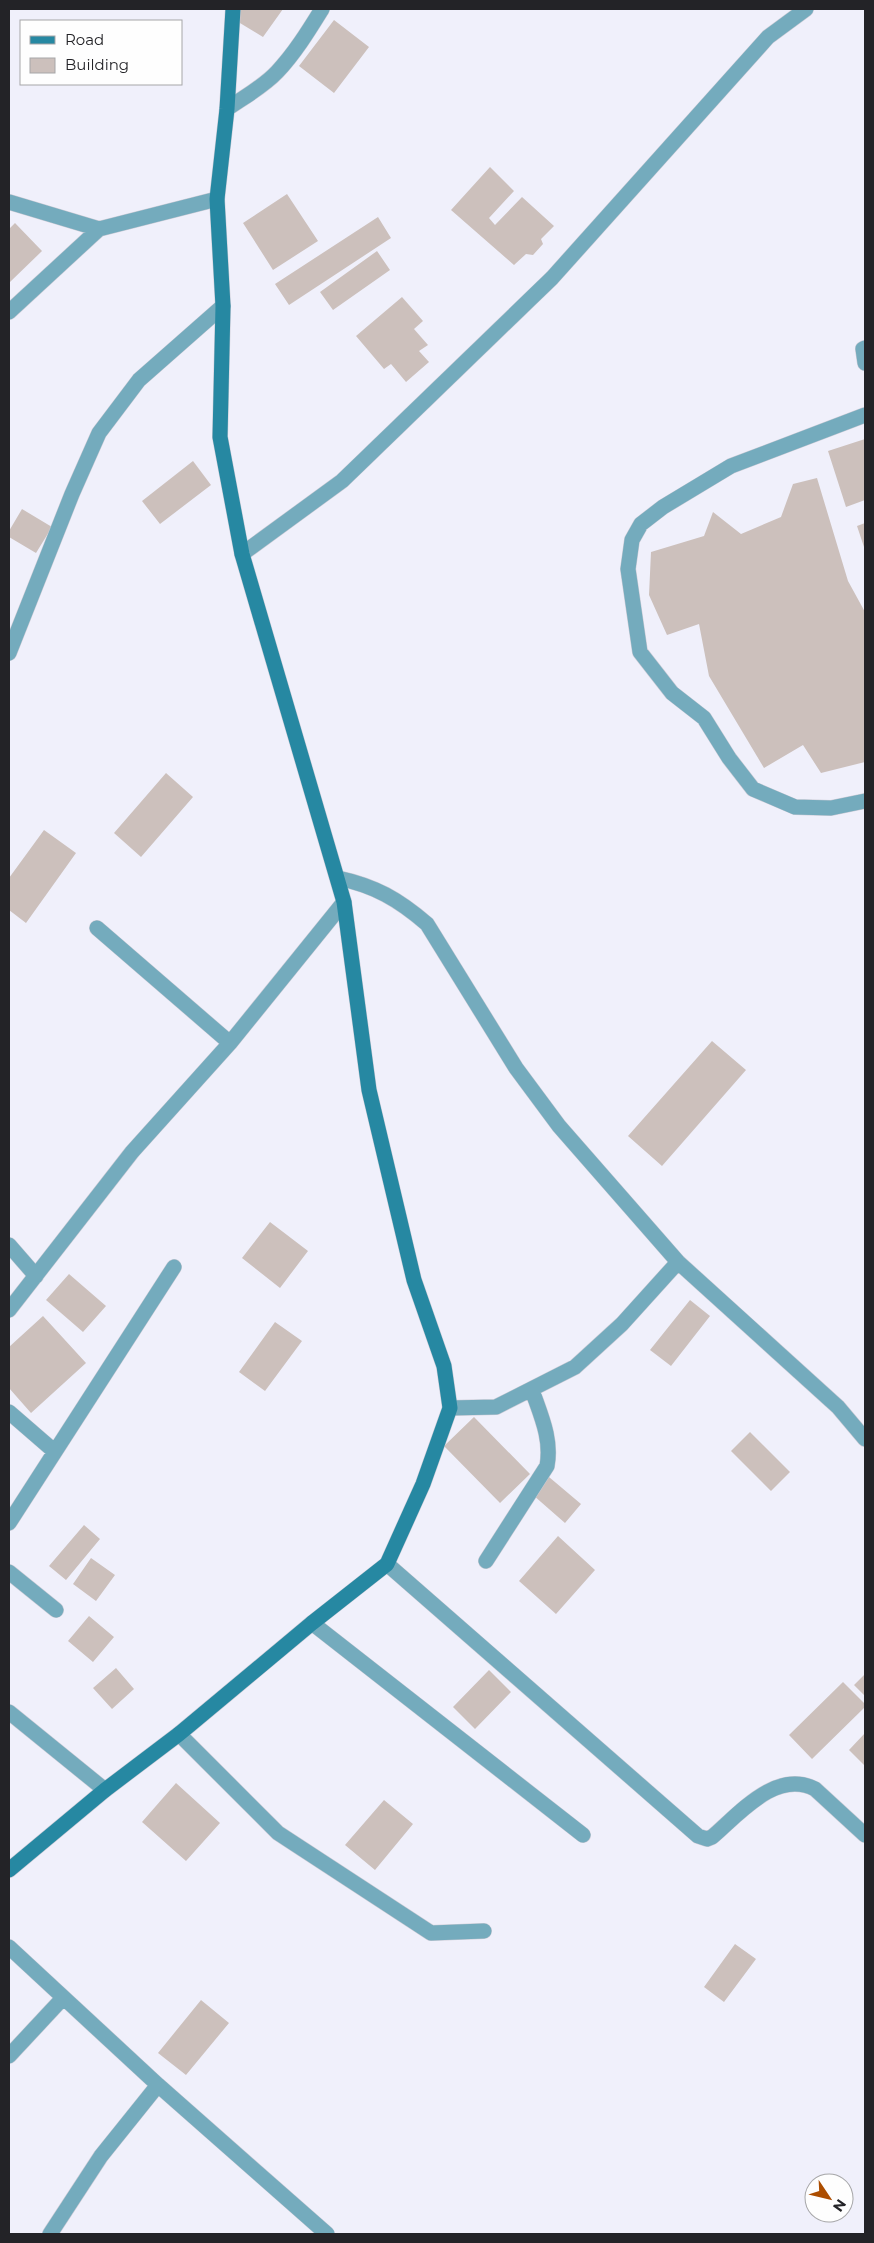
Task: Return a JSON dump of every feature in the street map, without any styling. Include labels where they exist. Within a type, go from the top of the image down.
[{"type":"street","points":[[9,1870],[105,1790],[178,1734],[312,1623],[387,1564],[424,1484],[450,1408],[444,1366],[414,1280],[369,1090],[344,902],[242,554],[220,437],[223,306],[217,199],[227,109],[233,9]]},
{"type":"street","points":[[227,109],[258,89],[276,72],[294,51],[322,9]]},
{"type":"street","points":[[242,554],[342,481],[425,402],[552,278],[768,37],[806,9]]},
{"type":"street","points":[[9,312],[99,229],[217,199]]},
{"type":"street","points":[[9,202],[99,229]]},
{"type":"street","points":[[9,653],[72,494],[99,433],[139,380],[223,306]]},
{"type":"street","points":[[865,348],[863,348],[865,363]]},
{"type":"street","points":[[865,415],[731,466],[663,507],[641,524],[632,540],[628,569],[640,652],[672,693],[704,718],[729,758],[753,789],[795,807],[831,808],[865,801]]},
{"type":"street","points":[[338,878],[366,884],[409,908],[427,924],[521,1075],[559,1126],[678,1262],[838,1407],[865,1439]]},
{"type":"street","points":[[9,1310],[132,1152],[230,1043],[344,902]]},
{"type":"street","points":[[96,928],[230,1043]]},
{"type":"street","points":[[9,1245],[36,1276]]},
{"type":"street","points":[[450,1408],[496,1407],[575,1367],[622,1324],[678,1262]]},
{"type":"street","points":[[9,1522],[174,1267]]},
{"type":"street","points":[[486,1561],[547,1466],[550,1452],[548,1437],[532,1390]]},
{"type":"street","points":[[9,1412],[54,1450]]},
{"type":"street","points":[[387,1564],[698,1836],[707,1839],[712,1837],[760,1796],[770,1790],[796,1783],[806,1785],[815,1790],[865,1834]]},
{"type":"street","points":[[9,1572],[56,1610]]},
{"type":"street","points":[[312,1623],[583,1835]]},
{"type":"street","points":[[9,1712],[105,1790]]},
{"type":"street","points":[[178,1734],[278,1833],[431,1933],[484,1932]]},
{"type":"street","points":[[9,1947],[158,2085],[327,2234]]},
{"type":"street","points":[[9,2056],[63,1998]]},
{"type":"street","points":[[50,2234],[101,2156],[158,2085]]},
{"type":"building","points":[[236,9],[283,9],[263,37],[235,20]]},
{"type":"building","points":[[334,20],[369,47],[334,93],[299,66]]},
{"type":"building","points":[[490,167],[514,191],[489,218],[495,225],[522,197],[554,226],[541,239],[543,244],[533,255],[526,254],[514,265],[451,210]]},
{"type":"building","points":[[287,194],[318,241],[273,270],[243,223]]},
{"type":"building","points":[[378,217],[391,238],[289,305],[275,284]]},
{"type":"building","points":[[15,223],[42,251],[9,283],[9,229]]},
{"type":"building","points":[[377,251],[390,270],[333,310],[320,292]]},
{"type":"building","points":[[402,297],[423,321],[414,329],[428,345],[419,351],[429,362],[406,382],[391,364],[384,369],[356,336]]},
{"type":"building","points":[[865,439],[865,500],[846,507],[828,451]]},
{"type":"building","points":[[193,461],[211,485],[160,524],[142,501]]},
{"type":"building","points":[[817,478],[848,581],[865,612],[865,762],[821,773],[803,745],[764,768],[709,676],[699,624],[667,635],[649,595],[651,552],[704,536],[713,512],[741,534],[781,517],[793,484]]},
{"type":"building","points":[[22,509],[52,527],[36,553],[9,537],[9,531]]},
{"type":"building","points":[[865,523],[865,550],[857,526]]},
{"type":"building","points":[[166,773],[193,797],[141,857],[114,833]]},
{"type":"building","points":[[44,830],[76,853],[26,923],[9,910],[9,878]]},
{"type":"building","points":[[712,1041],[746,1070],[662,1166],[628,1136]]},
{"type":"building","points":[[270,1222],[308,1251],[280,1288],[242,1258]]},
{"type":"building","points":[[69,1274],[106,1306],[83,1332],[46,1300]]},
{"type":"building","points":[[690,1300],[710,1316],[671,1366],[650,1350]]},
{"type":"building","points":[[43,1316],[86,1363],[31,1413],[9,1388],[9,1347]]},
{"type":"building","points":[[275,1322],[302,1341],[265,1391],[239,1372]]},
{"type":"building","points":[[474,1417],[530,1474],[500,1503],[444,1446]]},
{"type":"building","points":[[750,1432],[790,1472],[771,1491],[731,1451]]},
{"type":"building","points":[[549,1477],[581,1504],[565,1523],[533,1495]]},
{"type":"building","points":[[84,1525],[100,1539],[66,1580],[49,1566]]},
{"type":"building","points":[[558,1536],[595,1570],[556,1614],[519,1581]]},
{"type":"building","points":[[91,1558],[115,1575],[96,1601],[73,1584]]},
{"type":"building","points":[[89,1616],[114,1637],[93,1662],[68,1641]]},
{"type":"building","points":[[116,1668],[134,1689],[112,1709],[93,1688]]},
{"type":"building","points":[[489,1670],[511,1692],[475,1729],[453,1707]]},
{"type":"building","points":[[865,1674],[865,1696],[854,1685]]},
{"type":"building","points":[[843,1682],[865,1704],[865,1707],[812,1759],[789,1735]]},
{"type":"building","points":[[865,1733],[865,1766],[849,1750]]},
{"type":"building","points":[[176,1783],[220,1823],[186,1861],[142,1822]]},
{"type":"building","points":[[384,1800],[413,1824],[375,1870],[345,1845]]},
{"type":"building","points":[[735,1944],[756,1959],[724,2002],[704,1987]]},
{"type":"building","points":[[201,2000],[229,2023],[186,2075],[158,2053]]}]
